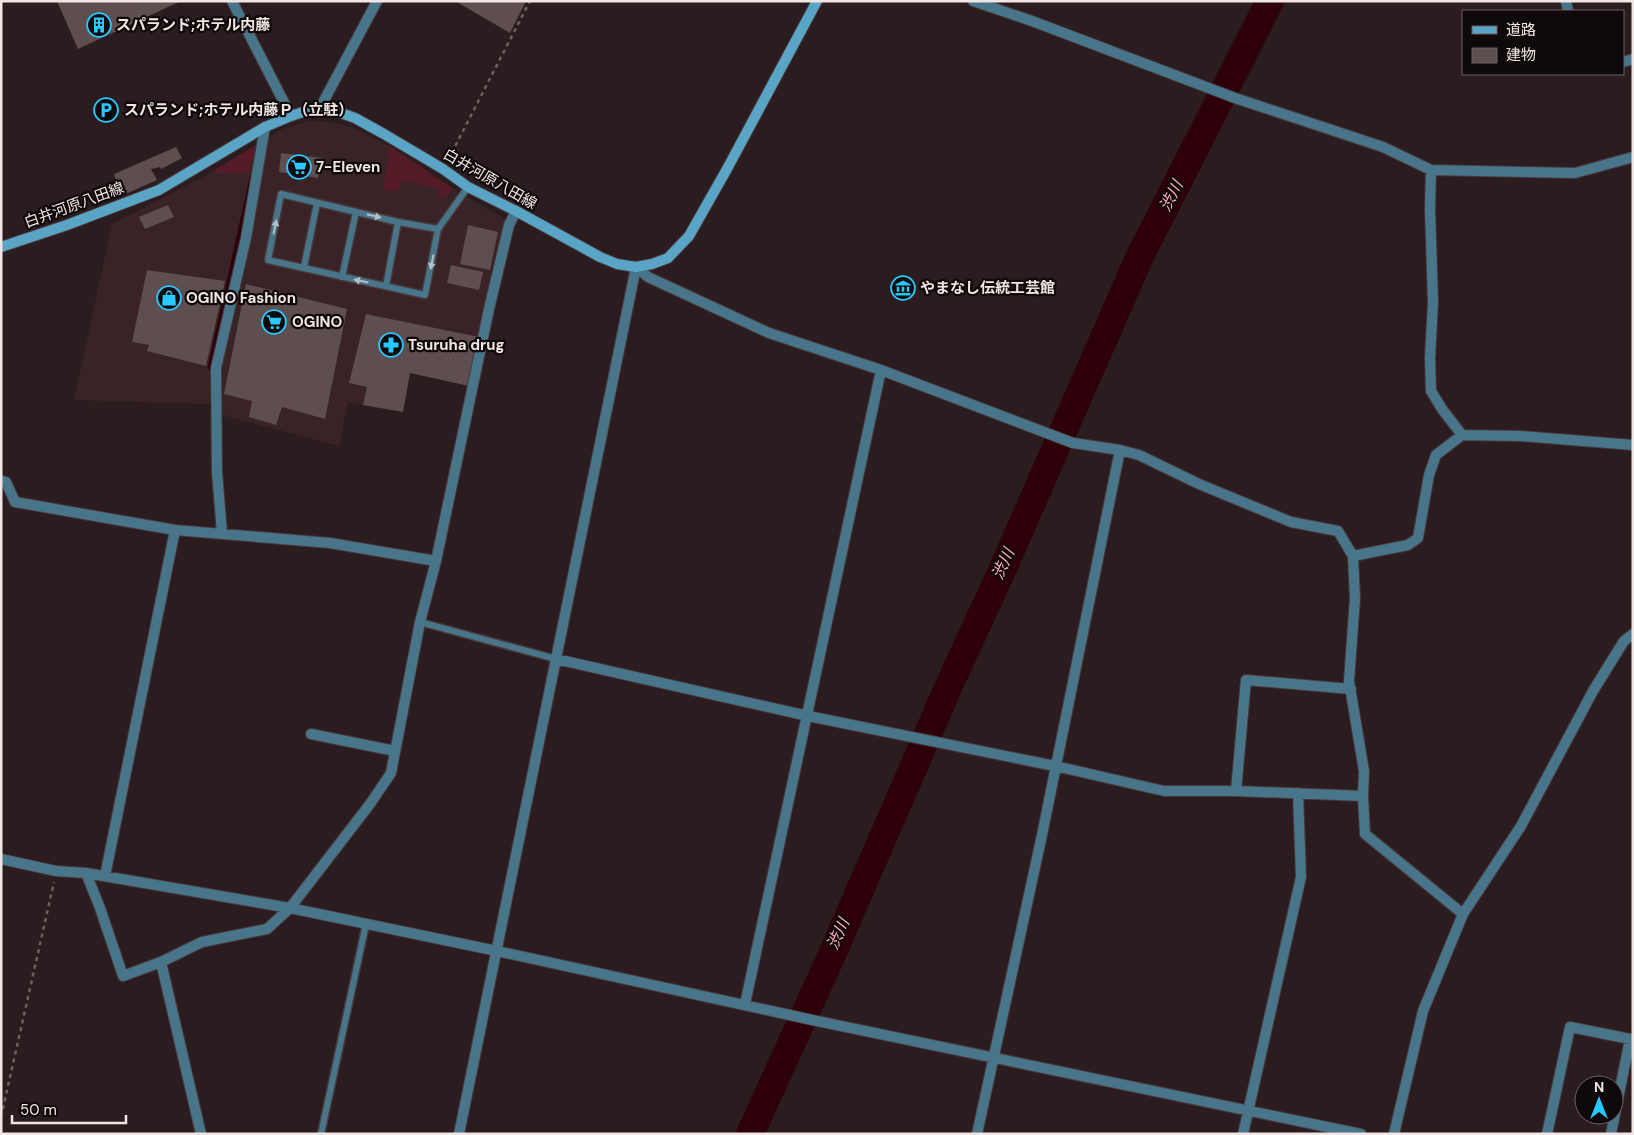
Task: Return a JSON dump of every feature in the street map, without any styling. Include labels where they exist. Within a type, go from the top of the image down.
[{"type":"main road","name":"白井河原八田線","points":[[1,247],[67,225],[159,190],[265,127],[291,116],[309,110],[330,109],[355,118],[468,187],[600,257],[617,264],[636,267],[652,264],[668,258],[689,236],[817,1]]},
{"type":"street","points":[[232,1],[291,116]]},
{"type":"street","points":[[319,110],[377,1]]},
{"type":"street","points":[[973,1],[1236,98],[1382,147],[1431,170],[1575,173],[1633,158]]},
{"type":"street","points":[[222,533],[217,472],[216,368],[246,238],[265,127]]},
{"type":"street","points":[[1431,170],[1430,209],[1433,302],[1430,358],[1431,391],[1462,435]]},
{"type":"street","points":[[86,873],[123,976],[162,962],[202,942],[267,929],[290,908],[370,804],[391,773],[420,622],[436,561],[499,264],[509,225],[516,211]]},
{"type":"street","points":[[459,1134],[636,267],[648,277],[769,333],[881,370],[1073,443],[1120,450],[1138,455],[1199,484],[1291,522],[1338,531],[1353,556],[1355,598],[1349,681],[1364,771],[1365,834],[1463,914]]},
{"type":"street","points":[[745,1004],[881,370]]},
{"type":"street","points":[[1353,556],[1408,545],[1418,538],[1429,475],[1436,455],[1462,435],[1521,436],[1633,445]]},
{"type":"street","points":[[977,1134],[1042,835],[1120,450]]},
{"type":"street","points":[[1,481],[6,482],[15,502],[175,530],[330,543],[436,561]]},
{"type":"street","points":[[105,876],[175,530]]},
{"type":"street","points":[[1394,1134],[1423,1011],[1463,914],[1521,826],[1593,691],[1624,641],[1633,634]]},
{"type":"street","points":[[556,659],[808,716],[913,736],[1164,791],[1236,791],[1363,796]]},
{"type":"street","points":[[1236,791],[1246,680],[1351,689]]},
{"type":"street","points":[[311,734],[395,751]]},
{"type":"street","points":[[1243,1134],[1301,877],[1298,794]]},
{"type":"street","points":[[1,859],[56,871],[105,876],[290,908],[745,1004],[816,1021],[1361,1134]]},
{"type":"street","points":[[162,962],[201,1134]]},
{"type":"street","points":[[1548,1134],[1570,1027],[1630,1039],[1611,1134]]},
{"type":"lane","points":[[438,229],[398,222],[281,194],[268,260],[425,295],[438,229],[468,187]]},
{"type":"lane","points":[[304,267],[317,203]]},
{"type":"lane","points":[[342,276],[356,212]]},
{"type":"lane","points":[[386,286],[398,222]]},
{"type":"lane","points":[[420,622],[556,659]]},
{"type":"lane","points":[[321,1134],[366,924]]},
{"type":"path","points":[[443,170],[530,1]]},
{"type":"path","points":[[1,1117],[56,871]]},
{"type":"shaded area","points":[[309,121],[330,122],[351,127],[390,146],[452,188],[505,219],[479,337],[410,373],[403,412],[348,402],[339,446],[222,415],[210,404],[74,400],[112,224],[210,173],[282,129]]},
{"type":"shaded area","points":[[256,145],[249,173],[210,173]]},
{"type":"shaded area","points":[[390,146],[452,188],[450,192],[438,198],[439,189],[401,180],[398,191],[383,190]]},
{"type":"building","name":"スパランド;ホテル内藤","points":[[57,1],[181,1],[78,49]]},
{"type":"building","points":[[455,1],[526,1],[510,33]]},
{"type":"building","points":[[176,147],[182,158],[161,169],[160,167],[151,169],[157,180],[121,196],[114,174]]},
{"type":"building","points":[[281,153],[322,158],[318,178],[279,172]]},
{"type":"building","points":[[168,205],[174,217],[145,229],[139,217]]},
{"type":"building","points":[[468,225],[498,232],[490,270],[460,264]]},
{"type":"building","points":[[451,265],[483,272],[479,290],[447,283]]},
{"type":"building","points":[[147,270],[225,281],[206,366],[147,351],[149,345],[132,342]]},
{"type":"building","points":[[246,284],[347,309],[325,419],[282,407],[276,425],[249,417],[252,401],[224,394]]},
{"type":"building","points":[[366,314],[479,337],[469,386],[410,373],[403,412],[363,405],[367,387],[349,383]]},
{"type":"waterway","name":"渋川","points":[[750,1134],[830,959],[1140,256],[1270,1]]},
{"type":"waterway","points":[[210,367],[252,177]]},
{"type":"place","name":"スパランド;ホテル内藤","points":[[99,25]]},
{"type":"place","name":"スパランド;ホテル内藤Ｐ（立駐）","points":[[106,110]]},
{"type":"place","name":"7-Eleven","points":[[299,167]]},
{"type":"place","name":"やまなし伝統工芸館","points":[[903,288]]},
{"type":"place","name":"OGINO Fashion","points":[[169,298]]},
{"type":"place","name":"OGINO","points":[[274,322]]},
{"type":"place","name":"Tsuruha drug","points":[[391,345]]}]
